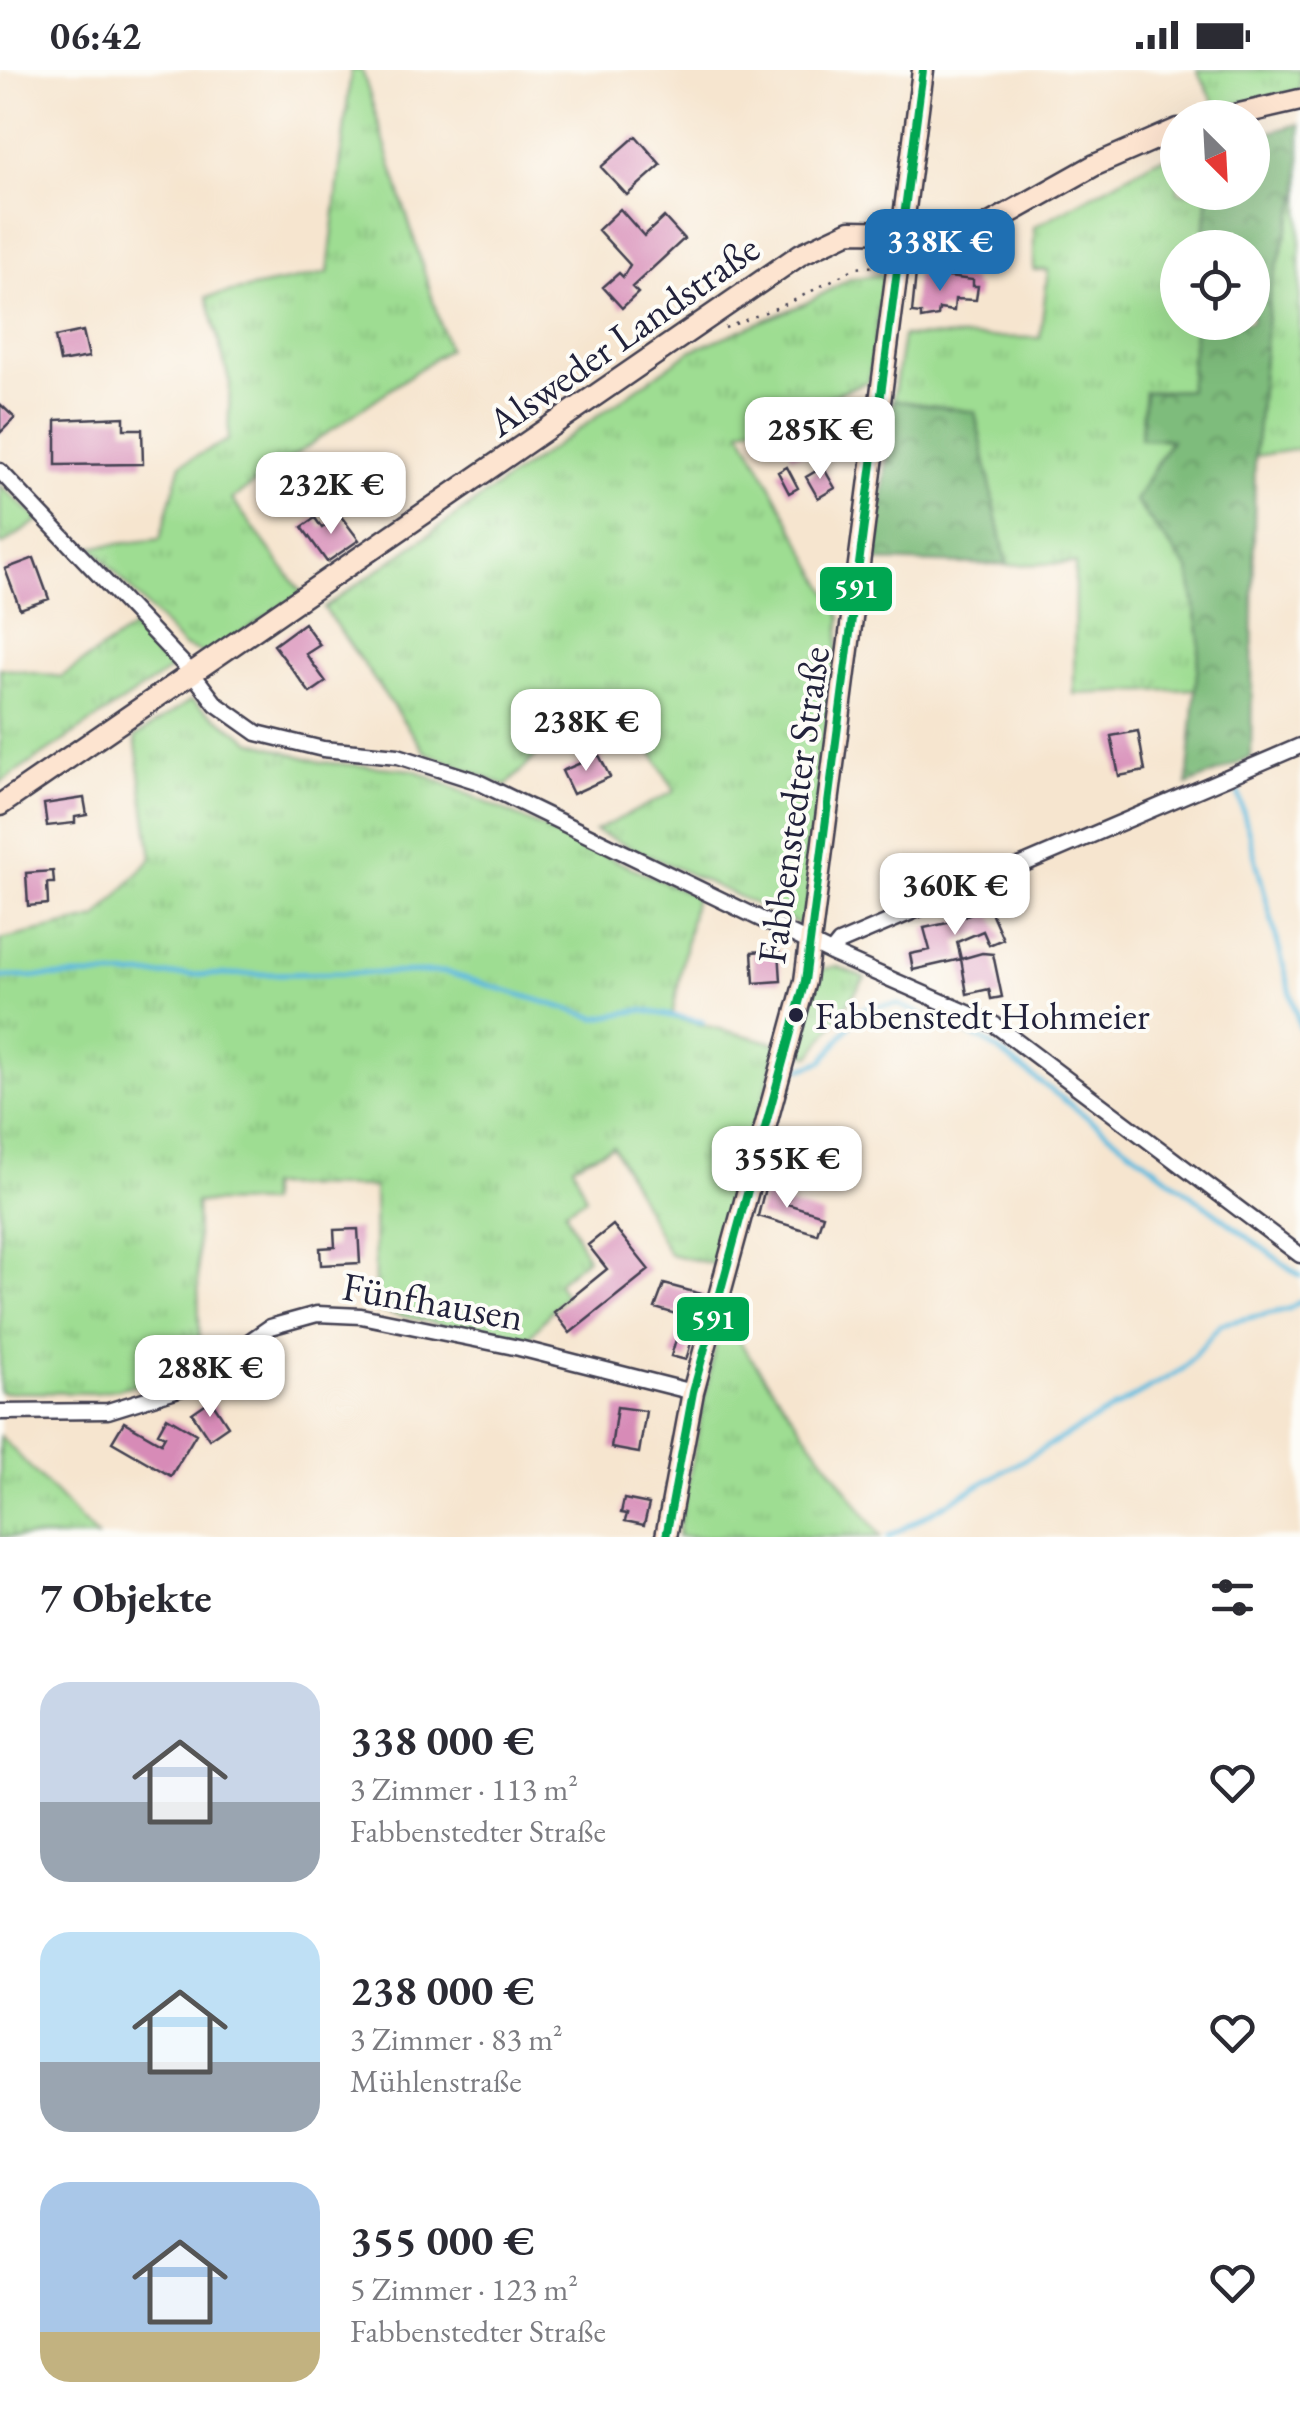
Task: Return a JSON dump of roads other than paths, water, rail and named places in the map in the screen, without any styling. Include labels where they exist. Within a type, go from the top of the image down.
[{"type":"street","name":"Fabbenstedter Straße","points":[[666,1537],[694,1392],[822,948],[923,70]]},
{"type":"street","points":[[1270,107],[1300,100]]},
{"type":"street","name":"Alsweder Landstraße","points":[[0,805],[801,254],[850,232],[962,232],[986,226],[1095,165],[1160,137]]},
{"type":"street","points":[[0,471],[193,674],[216,704],[257,732],[323,748],[433,764],[822,948],[995,1025],[1300,1256]]},
{"type":"street","points":[[822,948],[1300,746]]},
{"type":"street","name":"Fünfhausen","points":[[0,1412],[108,1411],[182,1388],[270,1326],[316,1314],[361,1316],[520,1348],[694,1392]]},
{"type":"waterway","points":[[1237,788],[1300,1028]]},
{"type":"waterway","points":[[0,977],[445,972],[597,1018],[641,1010],[703,1022]]},
{"type":"waterway","points":[[801,1069],[823,1061],[863,1008],[897,1004],[985,1041],[1300,1276]]},
{"type":"waterway","points":[[888,1537],[1183,1369],[1221,1324],[1289,1309],[1300,1301]]},
{"type":"place","name":"Fabbenstedt Hohmeier","points":[[796,1015]]}]
